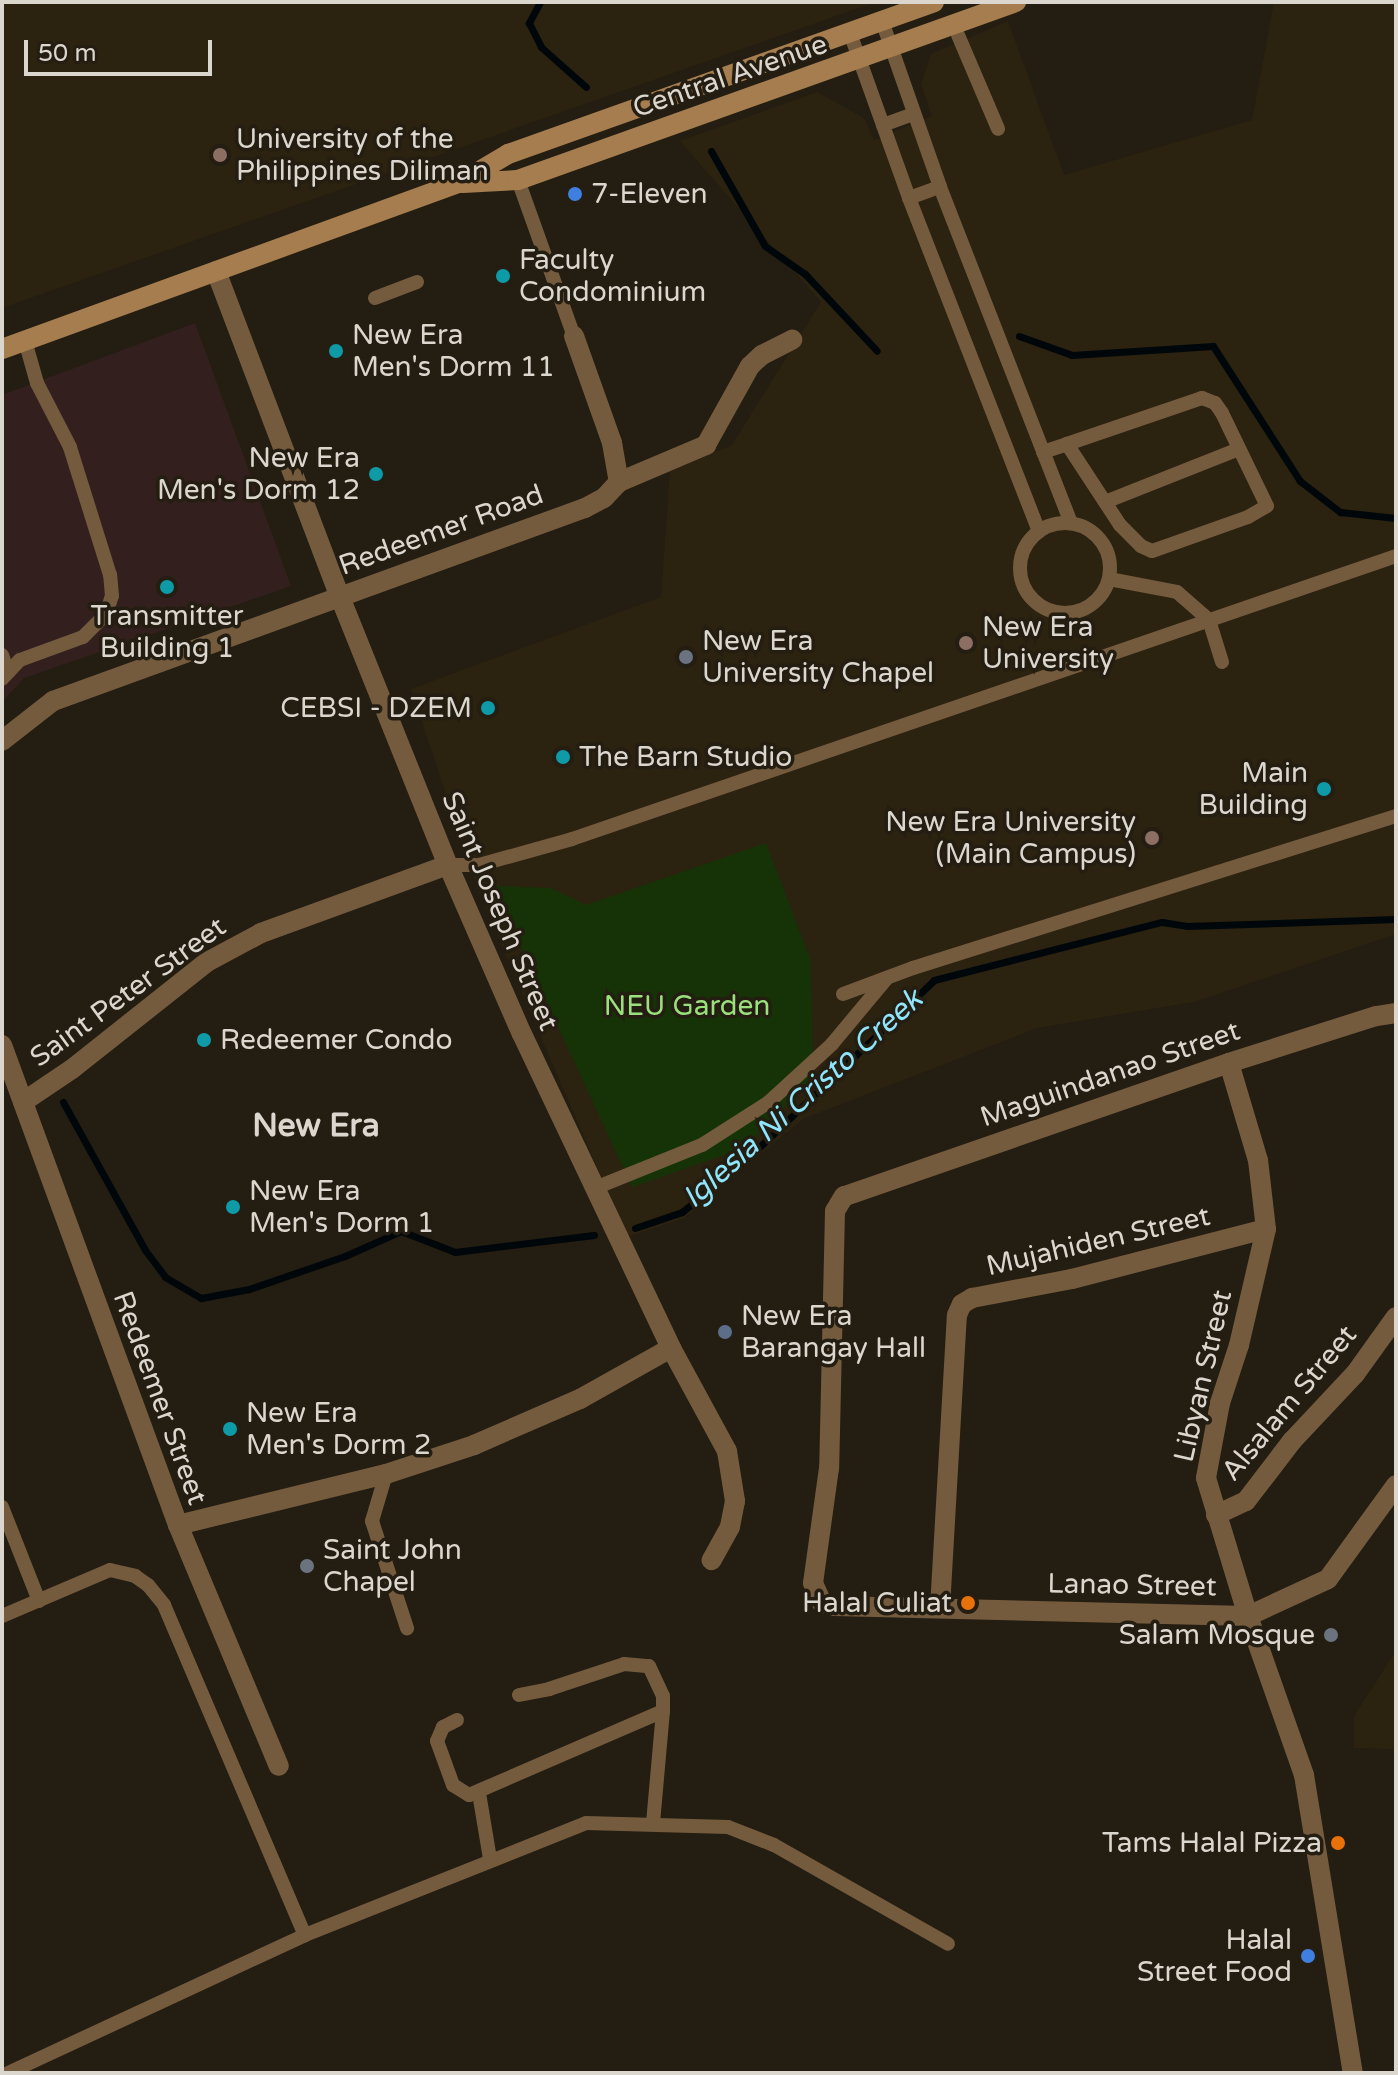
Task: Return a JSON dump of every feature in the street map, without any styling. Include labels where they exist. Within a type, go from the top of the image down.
[{"type":"main road","name":"Central Avenue","points":[[2,349],[459,183],[508,154],[850,33],[887,13],[934,2]]},
{"type":"main road","name":"Central Avenue","points":[[459,183],[518,180],[1016,2]]},
{"type":"street","name":"Saint Joseph Street","points":[[216,271],[340,597],[448,865],[671,1348],[720,1434],[732,1470],[735,1501],[730,1527],[712,1560]]},
{"type":"street","points":[[574,336],[612,443],[619,482]]},
{"type":"street","name":"Redeemer Road","points":[[2,741],[53,701],[585,508],[604,498],[619,482],[706,445],[750,366],[762,355],[792,340]]},
{"type":"street","name":"Saint Peter Street","points":[[23,1102],[72,1069],[207,962],[274,928],[448,865]]},
{"type":"street","name":"Maguindanao Street","points":[[815,1595],[813,1583],[829,1468],[832,1420],[835,1211],[844,1196],[1229,1063],[1376,1016],[1396,1013]]},
{"type":"street","name":"Redeemer Street","points":[[2,1045],[178,1525],[279,1766]]},
{"type":"street","name":"Libyan Street","points":[[1229,1063],[1258,1160],[1266,1229],[1206,1478],[1248,1616],[1304,1775],[1353,2073]]},
{"type":"street","name":"Mujahiden Street","points":[[940,1608],[957,1315],[962,1304],[972,1298],[1072,1279],[1266,1229]]},
{"type":"street","name":"Alsalam Street","points":[[1216,1515],[1246,1501],[1292,1441],[1355,1374],[1396,1317]]},
{"type":"street","points":[[178,1525],[386,1474],[527,1425],[671,1348]]},
{"type":"street","name":"Lanao Street","points":[[815,1595],[822,1603],[835,1606],[1248,1616],[1328,1579],[1396,1485]]},
{"type":"lane","points":[[887,13],[891,49],[940,187],[1071,523]]},
{"type":"lane","points":[[850,33],[909,198],[1039,532]]},
{"type":"lane","points":[[958,35],[998,129]]},
{"type":"lane","points":[[883,125],[914,114]]},
{"type":"lane","points":[[518,180],[574,336]]},
{"type":"lane","points":[[909,198],[940,187]]},
{"type":"lane","points":[[375,298],[417,282]]},
{"type":"lane","points":[[5,676],[20,660],[83,637],[106,614],[112,596],[110,575],[70,447],[37,383],[25,341]]},
{"type":"lane","points":[[1043,452],[1202,398],[1215,403],[1267,506],[1248,517],[1152,551],[1141,546],[1120,525],[1067,444]]},
{"type":"lane","points":[[1105,502],[1239,449]]},
{"type":"lane","points":[[1058,523],[1071,523],[1094,533],[1103,542],[1108,554],[1109,579],[1095,601],[1072,612],[1047,609],[1036,603],[1022,581],[1020,569],[1027,544],[1039,532],[1058,523]]},
{"type":"lane","points":[[448,865],[479,865],[572,839],[1396,556]]},
{"type":"lane","points":[[1109,579],[1177,592],[1209,620],[1222,662]]},
{"type":"lane","points":[[2,655],[5,676]]},
{"type":"lane","points":[[843,994],[887,977],[1396,816]]},
{"type":"lane","points":[[595,1188],[702,1145],[769,1102],[832,1044],[887,977]]},
{"type":"lane","points":[[386,1474],[372,1521],[407,1628]]},
{"type":"lane","points":[[2,1507],[39,1601]]},
{"type":"lane","points":[[2,1616],[110,1570],[135,1576],[164,1605],[305,1935]]},
{"type":"lane","points":[[519,1695],[637,1663],[649,1666],[663,1696],[653,1823]]},
{"type":"lane","points":[[457,1720],[443,1727],[437,1741],[453,1785],[469,1795],[663,1711]]},
{"type":"lane","points":[[479,1793],[490,1859]]},
{"type":"lane","points":[[8,2073],[305,1935],[586,1823],[728,1827],[774,1845],[948,1944]]},
{"type":"shaded area","name":"University of the Philippines Diliman","points":[[2,2],[876,2],[2,308]]},
{"type":"shaded area","name":"New Era University","points":[[1274,2],[1396,2],[1396,934],[1194,1002],[1037,1028],[803,1119],[684,1218],[627,1237],[480,895],[411,689],[661,597],[670,471],[732,445],[821,302],[680,141],[817,92],[864,118],[874,140],[932,116],[921,84],[931,54],[1008,21],[1064,175],[1252,120]]},
{"type":"shaded area","points":[[195,323],[291,586],[24,678],[2,702],[2,395]]},
{"type":"shaded area","points":[[1396,1651],[1396,1749],[1354,1748],[1354,1716]]},
{"type":"green space","name":"NEU Garden","points":[[766,843],[811,961],[813,1078],[744,1148],[632,1187],[493,886],[551,888],[586,905]]},
{"type":"waterway","name":"Iglesia Ni Cristo Creek","points":[[540,2],[529,23],[541,47],[586,87]]},
{"type":"waterway","name":"Iglesia Ni Cristo Creek","points":[[711,151],[765,246],[805,274],[877,351]]},
{"type":"waterway","name":"Iglesia Ni Cristo Creek","points":[[1019,336],[1072,355],[1213,346],[1300,481],[1340,512],[1396,518]]},
{"type":"waterway","name":"Iglesia Ni Cristo Creek","points":[[635,1228],[682,1212],[749,1157],[934,980],[1162,922],[1187,926],[1396,919]]},
{"type":"waterway","name":"Iglesia Ni Cristo Creek","points":[[63,1102],[145,1250],[165,1277],[201,1298],[249,1289],[345,1256],[401,1231],[455,1252],[594,1235]]},
{"type":"place","name":"University of the Philippines Diliman","points":[[220,155]]},
{"type":"place","name":"7-Eleven","points":[[575,194]]},
{"type":"place","name":"Faculty Condominium","points":[[503,276]]},
{"type":"place","name":"New Era Men's Dorm 11","points":[[336,351]]},
{"type":"place","name":"New Era Men's Dorm 12","points":[[376,474]]},
{"type":"place","name":"Transmitter Building 1","points":[[167,587]]},
{"type":"place","name":"New Era University","points":[[966,643]]},
{"type":"place","name":"New Era University Chapel","points":[[686,657]]},
{"type":"place","name":"CEBSI - DZEM","points":[[488,708]]},
{"type":"place","name":"The Barn Studio","points":[[563,757]]},
{"type":"place","name":"Main Building","points":[[1324,789]]},
{"type":"place","name":"New Era University (Main Campus)","points":[[1152,838]]},
{"type":"place","name":"Redeemer Condo","points":[[204,1040]]},
{"type":"place","name":"New Era Men's Dorm 1","points":[[233,1207]]},
{"type":"place","name":"New Era Barangay Hall","points":[[725,1332]]},
{"type":"place","name":"New Era Men's Dorm 2","points":[[230,1429]]},
{"type":"place","name":"Saint John Chapel","points":[[307,1566]]},
{"type":"place","name":"Halal Culiat","points":[[968,1603]]},
{"type":"place","name":"Salam Mosque","points":[[1331,1635]]},
{"type":"place","name":"Tams Halal Pizza","points":[[1338,1843]]},
{"type":"place","name":"Halal Street Food","points":[[1308,1956]]},
{"type":"district","name":"New Era","points":[[316,1126]]}]
